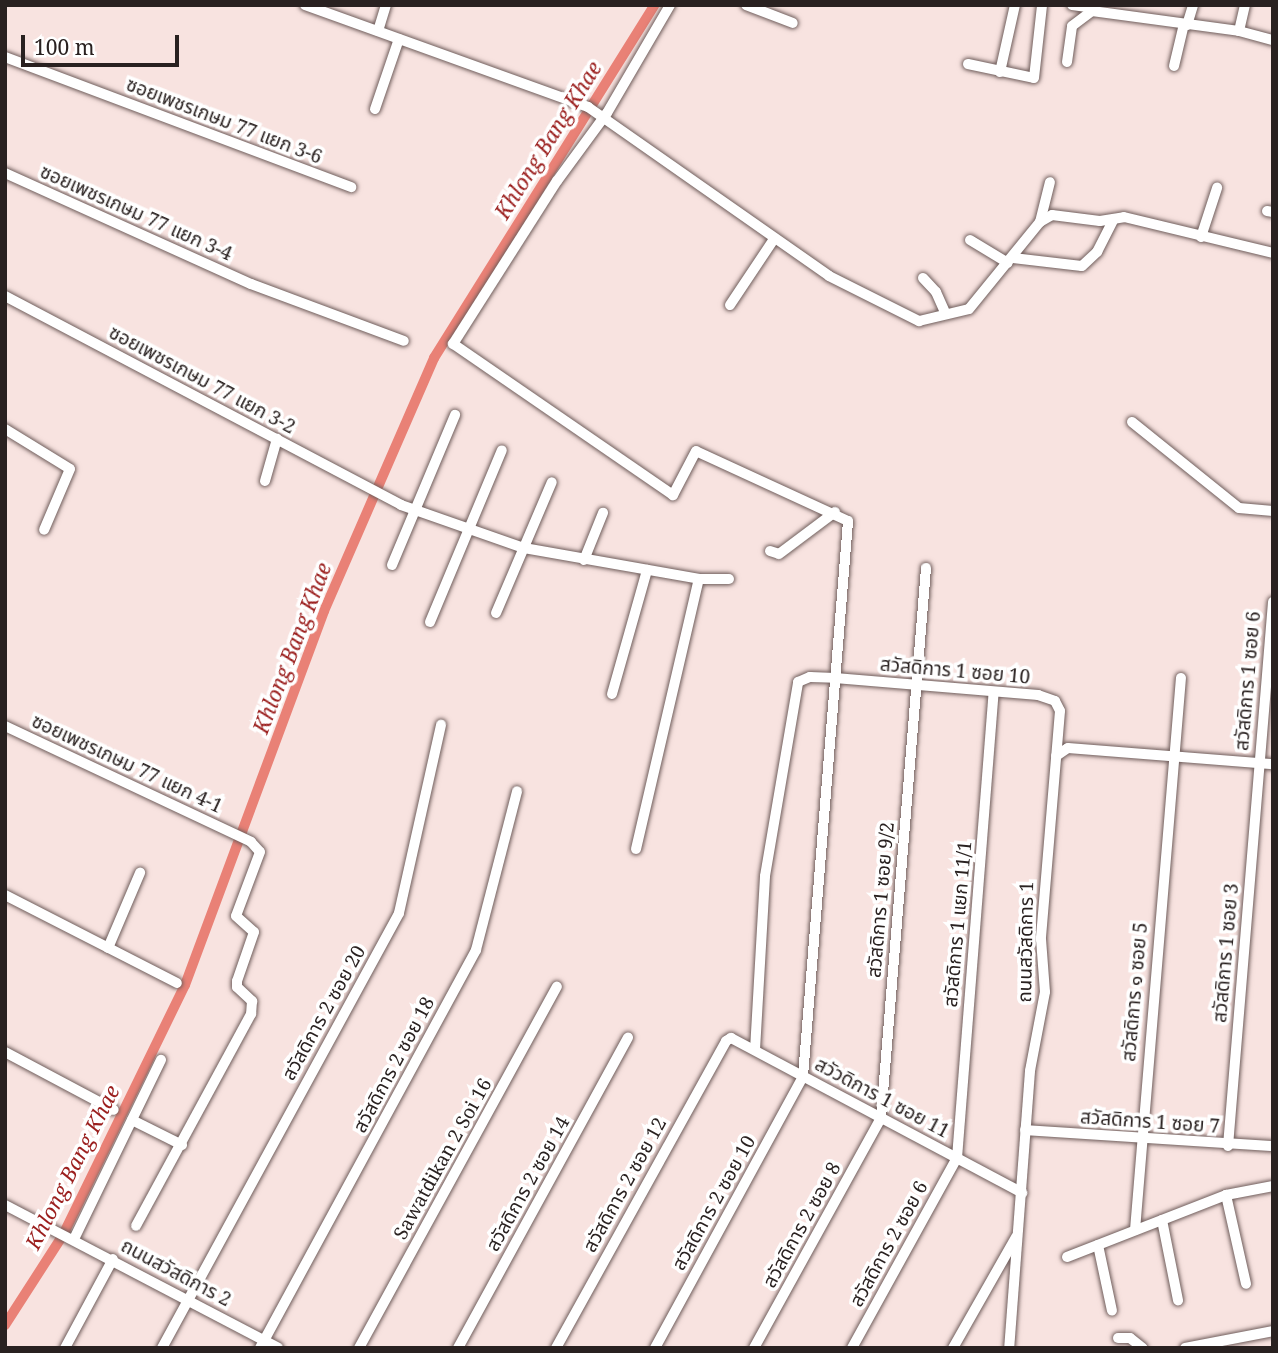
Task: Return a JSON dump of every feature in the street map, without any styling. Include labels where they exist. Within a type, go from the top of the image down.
[{"type":"street","points":[[304,5],[588,107],[829,276],[919,321],[969,309],[1040,222],[1050,182]]},
{"type":"street","points":[[378,31],[386,5]]},
{"type":"street","points":[[670,5],[603,118],[557,180],[453,344],[673,495],[696,452],[844,516],[848,528],[803,1076]]},
{"type":"street","points":[[747,5],[793,23]]},
{"type":"street","points":[[1000,72],[1015,5]]},
{"type":"street","points":[[968,64],[1026,79],[1036,76],[1042,5]]},
{"type":"street","points":[[1072,5],[1239,31],[1273,40]]},
{"type":"street","points":[[1174,66],[1193,5]]},
{"type":"street","points":[[1239,31],[1245,5]]},
{"type":"street","points":[[1067,62],[1072,26],[1093,8]]},
{"type":"street","points":[[375,109],[399,39]]},
{"type":"street","name":"ซอยเพชรเกษม 77 แยก 3-6","points":[[5,57],[351,187]]},
{"type":"street","name":"ซอยเพชรเกษม 77 แยก 3-4","points":[[5,173],[251,285],[404,341]]},
{"type":"street","points":[[1201,236],[1217,188]]},
{"type":"street","points":[[1040,222],[1059,214],[1137,219],[1273,253]]},
{"type":"street","points":[[970,240],[1010,260],[1062,267],[1083,266],[1097,251],[1114,219]]},
{"type":"street","points":[[730,305],[774,239]]},
{"type":"street","points":[[923,278],[936,292],[946,314]]},
{"type":"street","name":"ซอยเพชรเกษม 77 แยก 3-2","points":[[5,296],[382,495],[416,510],[523,548],[699,579],[729,579]]},
{"type":"street","points":[[392,565],[455,415]]},
{"type":"street","points":[[1132,422],[1239,508],[1273,511]]},
{"type":"street","points":[[5,429],[70,468],[44,530]]},
{"type":"street","points":[[265,481],[277,439]]},
{"type":"street","points":[[430,622],[502,450]]},
{"type":"street","points":[[496,613],[552,482]]},
{"type":"street","points":[[770,551],[779,554],[835,512]]},
{"type":"street","points":[[584,560],[603,513]]},
{"type":"street","name":"สวัสดิการ 1 ซอย 9/2","points":[[881,1118],[926,568]]},
{"type":"street","points":[[612,695],[647,570]]},
{"type":"street","points":[[636,849],[699,579]]},
{"type":"street","name":"สวัสดิการ 1 ซอย 6","points":[[1258,764],[1273,603]]},
{"type":"street","name":"สวัสดิการ 1 ซอย 10","points":[[755,1050],[765,876],[794,689],[810,677],[835,678],[994,692],[1055,701],[1060,711],[1056,756]]},
{"type":"street","name":"สวัสดิการ ๑ ซอย 5","points":[[1136,1230],[1140,1141],[1181,678]]},
{"type":"street","name":"สวัสดิการ 1 แยก 11/1","points":[[957,1158],[994,692]]},
{"type":"street","name":"สวัสดิการ 2 ซอย 20","points":[[162,1348],[400,913],[441,725]]},
{"type":"street","name":"ซอยเพชรเกษม 77 แยก 4-1","points":[[5,726],[257,846],[258,858],[236,916],[254,932],[237,981],[237,987],[251,1001],[251,1014],[182,1144]]},
{"type":"street","points":[[1056,756],[1068,748],[1273,764]]},
{"type":"street","name":"ถนนสวัสดิการ 1","points":[[1009,1348],[1030,1071],[1045,992],[1042,918],[1056,756]]},
{"type":"street","name":"สวัสดิการ 1 ซอย 3","points":[[1228,1146],[1258,764]]},
{"type":"street","name":"สวัสดิการ 2 ซอย 18","points":[[262,1344],[476,950],[517,791]]},
{"type":"street","points":[[108,948],[140,873]]},
{"type":"street","points":[[5,895],[177,983]]},
{"type":"street","name":"Sawatdikan 2 Soi 16","points":[[359,1348],[557,987]]},
{"type":"street","name":"สวัสดิการ 2 ซอย 14","points":[[457,1348],[628,1038]]},
{"type":"street","name":"สวัวดิการ 1 ซอย 11","points":[[726,1041],[736,1040],[1022,1193]]},
{"type":"street","name":"สวัสดิการ 2 ซอย 12","points":[[556,1348],[726,1041]]},
{"type":"street","points":[[5,1052],[114,1110]]},
{"type":"street","points":[[75,1237],[160,1060]]},
{"type":"street","name":"สวัสดิการ 2 ซอย 10","points":[[655,1348],[803,1076]]},
{"type":"street","name":"สวัสดิการ 2 ซอย 8","points":[[754,1348],[881,1118]]},
{"type":"street","points":[[132,1120],[182,1144],[136,1226]]},
{"type":"street","name":"สวัสดิการ 1 ซอย 7","points":[[1025,1130],[1140,1141],[1273,1146]]},
{"type":"street","name":"สวัสดิการ 2 ซอย 6","points":[[852,1348],[957,1158]]},
{"type":"street","points":[[1067,1257],[1226,1195],[1273,1186]]},
{"type":"street","points":[[1226,1195],[1246,1284]]},
{"type":"street","name":"ถนนสวัสดิการ 2","points":[[5,1205],[75,1237],[188,1299],[262,1344],[278,1348]]},
{"type":"street","points":[[1163,1220],[1178,1300]]},
{"type":"street","points":[[953,1348],[1018,1233]]},
{"type":"street","points":[[1098,1245],[1112,1311]]},
{"type":"street","points":[[65,1348],[113,1259]]},
{"type":"street","points":[[1185,1348],[1273,1331]]},
{"type":"street","points":[[1118,1338],[1130,1338],[1143,1348]]},
{"type":"waterway","name":"Khlong Bang Khae","points":[[5,1325],[63,1235],[185,985],[324,611],[434,358],[655,5]]}]
